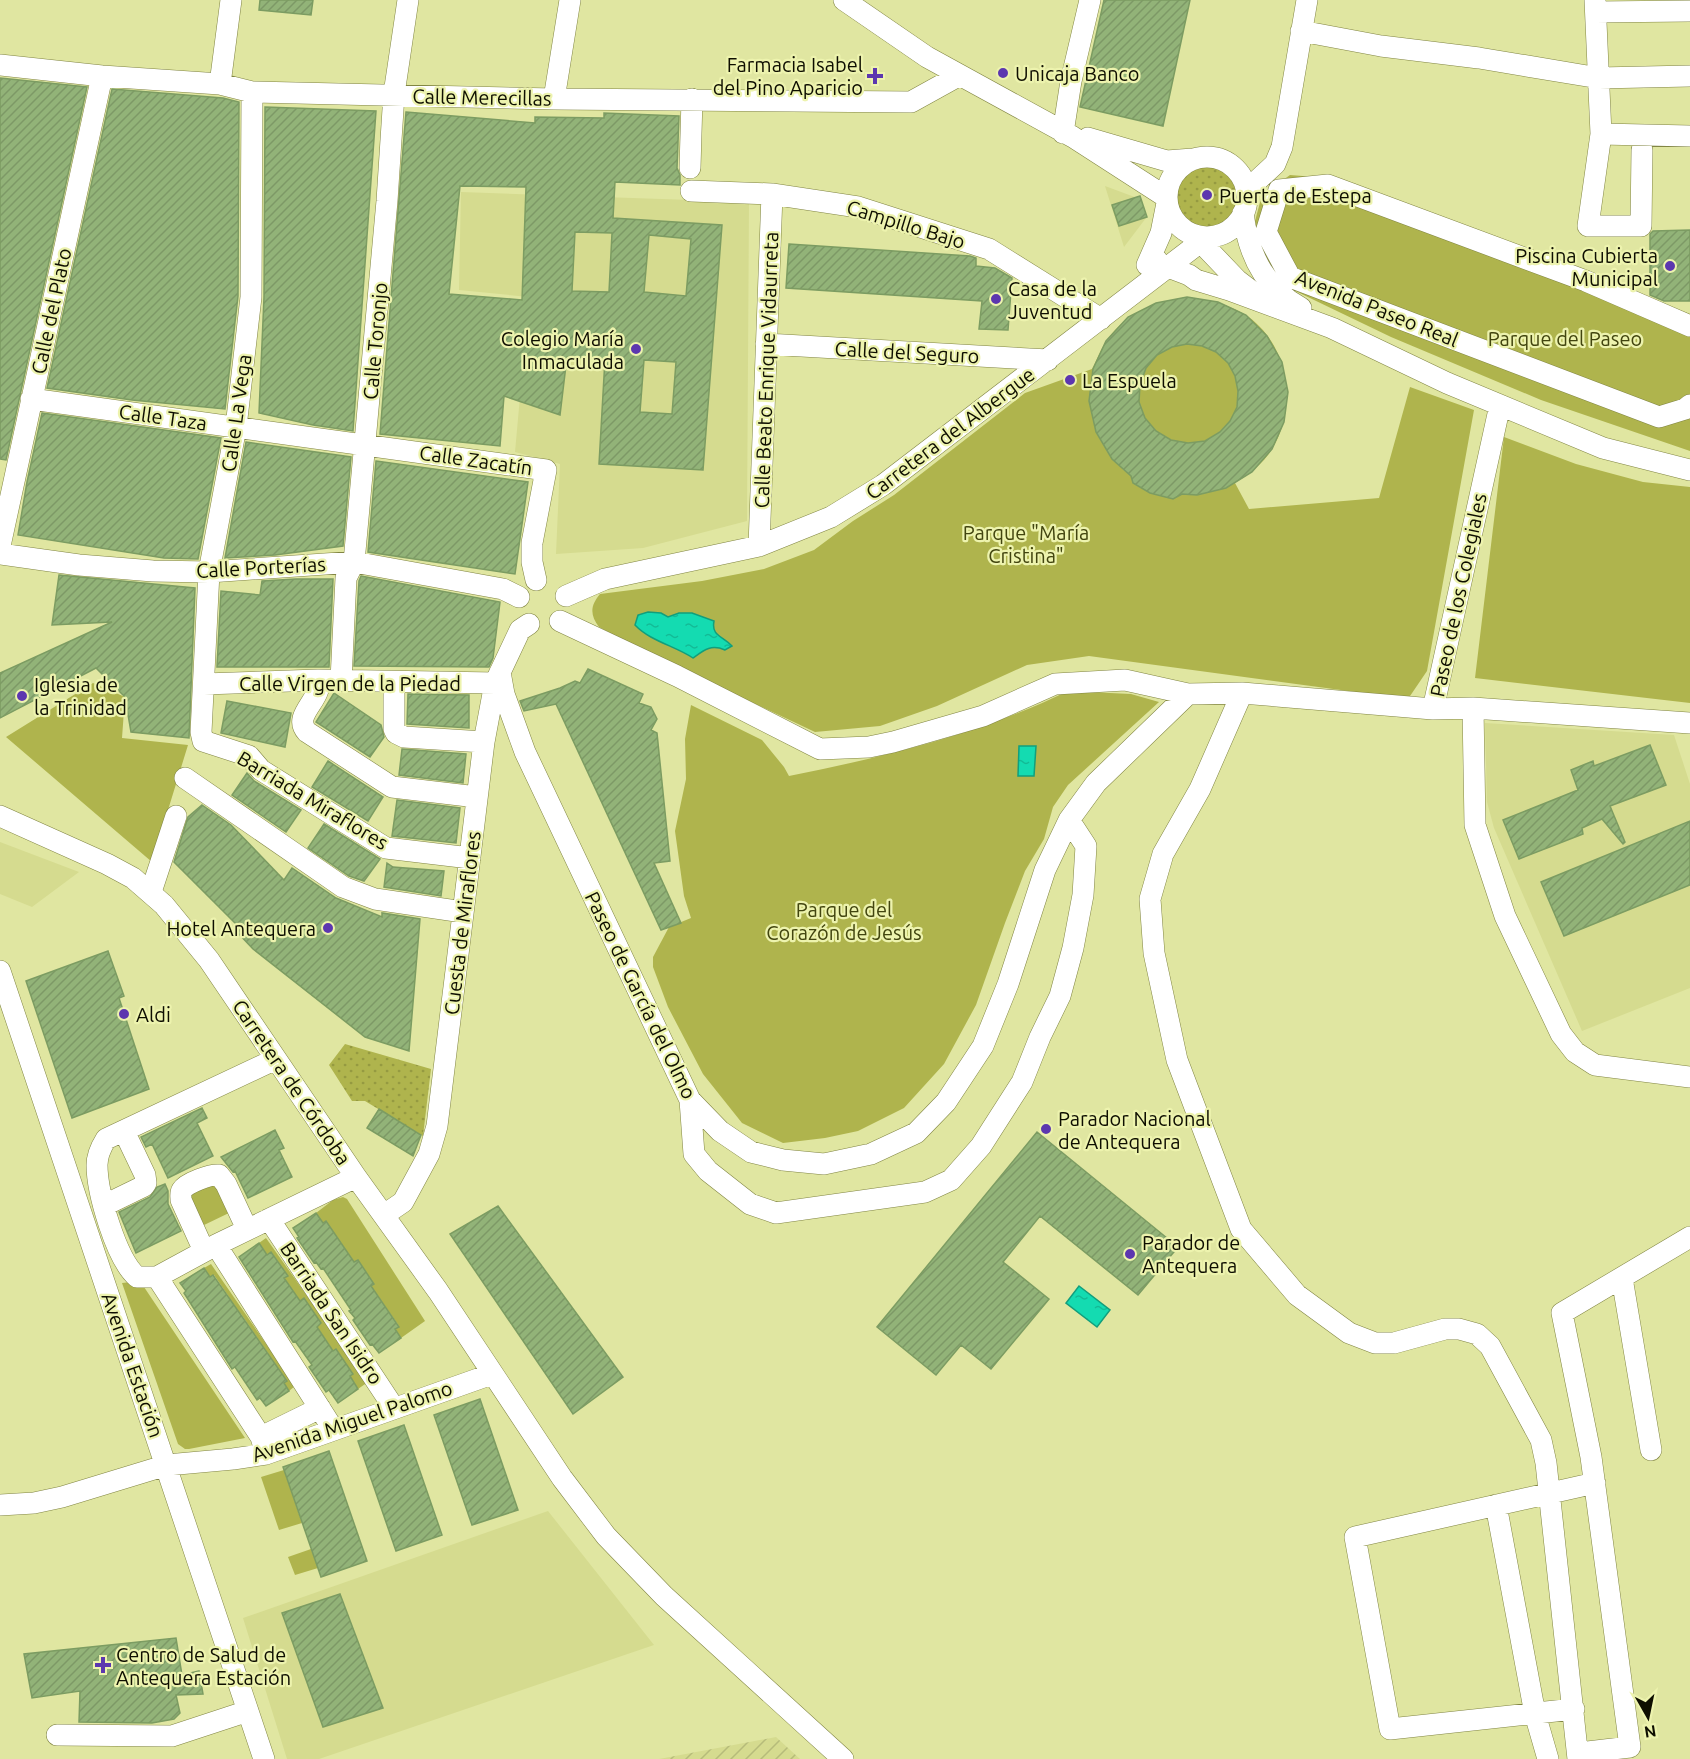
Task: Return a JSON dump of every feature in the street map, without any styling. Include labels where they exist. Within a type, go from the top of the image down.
[{"type":"street","points":[[220,84],[231,0]]},
{"type":"street","name":"Calle Toronjo","points":[[342,680],[346,578],[354,562],[387,201],[394,94],[408,0]]},
{"type":"street","points":[[554,99],[570,0]]},
{"type":"street","points":[[844,0],[927,57],[1068,135],[1167,200],[1175,222],[1201,238],[1222,234],[1230,229],[1244,213],[1247,190],[1236,169],[1227,162],[1205,157],[1167,161],[1068,135]]},
{"type":"street","points":[[1068,135],[1071,81],[1090,0]]},
{"type":"street","points":[[1266,174],[1275,164],[1282,147],[1307,0]]},
{"type":"street","points":[[1642,150],[1641,226],[1588,226],[1601,134],[1596,6],[1690,11]]},
{"type":"street","points":[[1301,31],[1381,46],[1479,58],[1599,78],[1690,76]]},
{"type":"street","name":"Calle Merecillas","points":[[0,65],[102,76],[220,84],[252,92],[554,99],[911,102],[958,76]]},
{"type":"street","name":"Calle del Plato","points":[[0,546],[102,76]]},
{"type":"street","points":[[1247,190],[1282,163],[1294,150],[1300,134],[1306,90]]},
{"type":"street","name":"Calle La Vega","points":[[201,732],[209,572],[236,427],[251,297],[252,92]]},
{"type":"street","points":[[690,168],[692,99]]},
{"type":"street","points":[[1601,134],[1690,136]]},
{"type":"street","points":[[1160,261],[1161,233],[1172,176],[1181,166],[1193,159]]},
{"type":"street","name":"Avenida Paseo Real","points":[[1690,326],[1586,281],[1329,185],[1279,190],[1266,232],[1290,277],[1659,417],[1685,409],[1690,405]]},
{"type":"street","name":"Campillo Bajo","points":[[692,190],[772,194],[858,207],[989,249],[1101,319]]},
{"type":"street","name":"Calle Beato Enrique Vidaurreta","points":[[759,546],[772,194]]},
{"type":"street","name":"Avenida Paseo Real","points":[[1244,213],[1247,239],[1252,254],[1267,279],[1283,296],[1332,328]]},
{"type":"street","name":"Avenida Paseo Real","points":[[1201,238],[1234,277],[1250,291],[1281,308]]},
{"type":"street","name":"Carretera del Albergue","points":[[1129,298],[1160,261],[1201,238]]},
{"type":"street","points":[[1234,277],[1242,277],[1248,273],[1252,254]]},
{"type":"street","name":"Avenida Paseo Real","points":[[1160,261],[1196,280],[1281,308],[1332,328],[1447,383],[1603,448],[1690,470]]},
{"type":"street","name":"Carretera del Albergue","points":[[566,596],[604,579],[759,546],[831,517],[883,485],[1129,298],[1162,284],[1196,280]]},
{"type":"street","name":"Calle del Seguro","points":[[766,344],[1048,360]]},
{"type":"street","name":"Calle Taza","points":[[31,399],[366,445]]},
{"type":"street","name":"Paseo de los Colegiales","points":[[1500,405],[1433,709],[1473,708],[1690,723]]},
{"type":"street","name":"Calle Zacatín","points":[[366,445],[546,470],[532,543],[532,562],[536,580]]},
{"type":"street","name":"Calle Porterías","points":[[0,554],[142,570],[209,572],[354,562],[503,588],[519,597]]},
{"type":"street","points":[[536,580],[555,583],[566,596],[566,614],[560,621],[545,627],[536,627],[520,615],[519,597],[524,586],[536,580]]},
{"type":"street","points":[[560,621],[676,676],[820,749],[869,747],[893,742],[983,716],[1055,684],[1125,680],[1188,694],[1242,693],[1433,709]]},
{"type":"street","name":"Cuesta de Miraflores","points":[[384,1215],[403,1202],[429,1154],[437,1126],[484,742],[498,677],[520,630],[529,624]]},
{"type":"street","name":"Calle Virgen de la Piedad","points":[[204,684],[318,680],[394,682],[498,677]]},
{"type":"street","name":"Paseo de García del Olmo","points":[[498,677],[525,752],[690,1100],[720,1131],[751,1152],[783,1160],[824,1164],[871,1154],[916,1132],[946,1102],[984,1046],[1008,984],[1045,870],[1068,820],[1096,783],[1188,694]]},
{"type":"street","points":[[318,680],[318,690],[302,719],[303,727],[307,732],[392,787],[477,797]]},
{"type":"street","points":[[394,682],[394,729],[399,735],[484,742]]},
{"type":"street","points":[[1242,693],[1200,789],[1163,854],[1150,899],[1154,953],[1177,1060],[1241,1229],[1298,1295],[1349,1333],[1375,1343],[1394,1343],[1446,1329],[1459,1329],[1477,1334],[1490,1346],[1541,1440],[1546,1462],[1579,1756],[1630,1747],[1591,1457],[1562,1313],[1690,1237]]},
{"type":"street","points":[[1473,708],[1475,825],[1504,916],[1561,1034],[1575,1052],[1594,1065],[1690,1077]]},
{"type":"street","name":"Barriada Miraflores","points":[[201,732],[203,741],[249,756],[261,770],[386,848],[470,858]]},
{"type":"street","points":[[185,778],[343,887],[375,899],[463,912]]},
{"type":"street","name":"Carretera de Córdoba","points":[[0,816],[134,878],[164,905],[209,960],[438,1292],[521,1419],[606,1536],[633,1566],[738,1665],[843,1759]]},
{"type":"street","points":[[151,892],[176,816]]},
{"type":"street","points":[[690,1100],[694,1155],[708,1171],[750,1204],[776,1213],[925,1192],[951,1180],[981,1146],[1023,1082],[1060,996],[1073,948],[1083,894],[1086,846],[1068,820]]},
{"type":"street","name":"Avenida Estación","points":[[0,971],[264,1759]]},
{"type":"street","points":[[276,1059],[106,1139],[99,1150],[97,1164],[105,1206],[112,1234],[132,1272],[137,1277],[156,1277],[247,1229],[356,1176]]},
{"type":"street","points":[[105,1206],[146,1183],[145,1175],[124,1131]]},
{"type":"street","points":[[247,1229],[219,1174],[211,1174],[186,1186],[181,1191],[181,1200],[210,1248],[333,1429]]},
{"type":"street","name":"Barriada San Isidro","points":[[269,1219],[394,1408]]},
{"type":"street","points":[[156,1277],[264,1446],[320,1408]]},
{"type":"street","points":[[1622,1278],[1650,1450]]},
{"type":"street","name":"Avenida Miguel Palomo","points":[[0,1504],[34,1503],[62,1497],[167,1465],[233,1459],[264,1446],[333,1429],[492,1374]]},
{"type":"street","points":[[1574,1709],[1390,1729],[1354,1537],[1595,1483]]},
{"type":"street","points":[[1496,1505],[1535,1714],[1548,1759]]},
{"type":"street","points":[[57,1735],[172,1737],[248,1710]]},
{"type":"shaded area","points":[[1105,186],[1140,199],[1146,218],[1124,247]]},
{"type":"shaded area","name":"Colegio María Inmaculada","points":[[461,192],[749,202],[747,521],[643,548],[556,554],[560,464],[515,452],[529,297],[459,290]]},
{"type":"shaded area","points":[[1485,723],[1674,735],[1690,784],[1690,988],[1582,1031],[1494,828],[1487,802]]},
{"type":"shaded area","points":[[0,842],[79,872],[32,907],[0,894]]},
{"type":"shaded area","points":[[548,1511],[654,1645],[319,1759],[287,1759],[243,1618]]},
{"type":"shaded area","points":[[776,1737],[800,1759],[659,1759]]},
{"type":"green space","points":[[1213,164],[1231,173],[1238,184],[1240,197],[1238,210],[1231,221],[1220,228],[1201,230],[1183,221],[1176,210],[1174,191],[1183,173],[1194,166]]},
{"type":"green space","name":"Parque del Paseo","points":[[1290,175],[1340,179],[1690,314],[1690,451],[1541,400],[1391,337],[1287,287],[1265,257],[1255,221],[1262,195]]},
{"type":"green space","name":"Parque \"María Cristina\"","points":[[1187,297],[1217,302],[1230,307],[1244,314],[1259,326],[1271,340],[1285,376],[1287,395],[1280,432],[1264,459],[1235,483],[1249,509],[1379,498],[1410,387],[1474,410],[1427,671],[1408,699],[1089,656],[1027,665],[937,706],[880,726],[815,732],[660,659],[599,627],[596,623],[593,607],[600,594],[702,581],[764,569],[814,550],[853,521],[894,495],[1025,393],[1092,369],[1107,340],[1124,321],[1153,305]]},
{"type":"green space","points":[[1504,437],[1576,464],[1643,482],[1690,487],[1690,703],[1475,678]]},
{"type":"green space","points":[[93,683],[125,697],[122,738],[188,745],[152,862],[6,737]]},
{"type":"green space","name":"Parque del Corazón de Jesús","points":[[1068,691],[1131,694],[1159,702],[1068,785],[1053,807],[1044,839],[1025,871],[976,1005],[944,1064],[904,1108],[858,1131],[783,1143],[742,1123],[703,1074],[668,1007],[653,967],[653,957],[669,927],[691,918],[684,896],[675,831],[686,779],[685,739],[691,705],[762,740],[789,776],[860,761],[966,732],[1001,720]]},
{"type":"green space","points":[[345,1044],[431,1069],[423,1136],[365,1101],[352,1101],[329,1065]]},
{"type":"green space","points":[[215,1180],[231,1212],[202,1226],[188,1194]]},
{"type":"green space","points":[[343,1197],[347,1199],[425,1321],[401,1338],[395,1329],[399,1326],[371,1286],[374,1284],[358,1260],[354,1262],[348,1253],[344,1255],[326,1221],[323,1223],[316,1213],[333,1200]]},
{"type":"green space","points":[[266,1238],[368,1382],[358,1389],[350,1376],[352,1374],[317,1327],[321,1323],[304,1299],[300,1301],[284,1278],[288,1276],[272,1253],[267,1255],[259,1243]]},
{"type":"green space","points":[[211,1264],[295,1386],[289,1391],[284,1383],[287,1381],[241,1314],[225,1299],[229,1297],[214,1275],[210,1277],[204,1268]]},
{"type":"green space","points":[[140,1281],[245,1438],[189,1449],[178,1444],[122,1283]]},
{"type":"green space","points":[[284,1470],[302,1523],[279,1530],[261,1477]]},
{"type":"green space","points":[[311,1549],[318,1568],[295,1575],[288,1557]]},
{"type":"water","points":[[648,612],[661,613],[668,617],[679,613],[692,613],[714,621],[716,633],[732,646],[725,650],[708,649],[693,658],[655,639],[635,625],[638,615]]},
{"type":"water","points":[[1019,746],[1036,746],[1034,776],[1018,776]]},
{"type":"water","points":[[1079,1286],[1110,1310],[1097,1327],[1066,1303]]},
{"type":"building","points":[[260,0],[313,0],[311,15],[259,10]]},
{"type":"building","points":[[1104,0],[1190,0],[1163,126],[1080,107]]},
{"type":"building","points":[[0,78],[87,87],[6,460],[0,459]]},
{"type":"building","points":[[112,89],[223,98],[239,102],[238,296],[225,409],[132,400],[47,388]]},
{"type":"building","points":[[265,107],[376,111],[353,431],[259,413],[264,297]]},
{"type":"building","points":[[406,112],[535,123],[535,117],[604,118],[604,113],[679,116],[677,168],[680,185],[615,182],[613,218],[722,225],[703,470],[599,464],[605,359],[567,357],[560,415],[504,396],[500,446],[380,434]],"holes":[[[460,186],[526,187],[522,300],[449,294]],[[575,232],[612,233],[609,292],[572,291]],[[649,235],[691,239],[686,296],[644,292]],[[644,360],[676,362],[672,414],[640,412]]]},
{"type":"building","points":[[1140,196],[1147,217],[1119,226],[1112,205]]},
{"type":"building","name":"Piscina Cubierta Municipal","points":[[1690,230],[1690,301],[1664,301],[1650,295],[1650,234],[1653,231]]},
{"type":"building","points":[[789,244],[976,258],[976,266],[995,268],[1012,278],[1008,330],[979,329],[982,301],[786,288]]},
{"type":"building","points":[[1187,297],[1218,302],[1246,315],[1267,336],[1282,362],[1288,392],[1284,422],[1272,449],[1252,472],[1226,488],[1197,495],[1182,494],[1173,499],[1150,493],[1133,483],[1131,476],[1112,459],[1096,432],[1089,401],[1093,369],[1106,341],[1128,317],[1156,303]],"holes":[[[1187,344],[1202,346],[1216,352],[1228,363],[1235,376],[1238,391],[1237,407],[1230,421],[1220,432],[1205,441],[1188,443],[1171,440],[1156,431],[1145,418],[1139,402],[1140,385],[1146,368],[1157,355],[1172,347]]]},
{"type":"building","points":[[42,413],[221,438],[198,559],[164,558],[18,535]]},
{"type":"building","points":[[246,442],[351,457],[343,546],[275,555],[225,558]]},
{"type":"building","points":[[376,461],[528,482],[515,574],[368,552]]},
{"type":"building","points":[[59,575],[195,588],[189,738],[131,732],[125,697],[96,668],[0,718],[0,673],[112,622],[52,625]]},
{"type":"building","points":[[361,576],[500,602],[493,658],[489,667],[354,666]]},
{"type":"building","points":[[333,579],[329,667],[217,667],[221,591],[260,595],[262,581]]},
{"type":"building","points":[[588,669],[643,694],[639,703],[651,707],[657,719],[651,730],[657,733],[670,861],[654,863],[681,923],[661,930],[556,704],[524,711],[520,701],[575,681],[580,683]]},
{"type":"building","points":[[334,693],[381,725],[384,737],[370,757],[316,722]]},
{"type":"building","points":[[408,694],[469,695],[469,728],[407,724]]},
{"type":"building","points":[[227,701],[291,713],[285,747],[221,733]]},
{"type":"building","points":[[1650,745],[1666,785],[1610,806],[1625,842],[1623,844],[1602,819],[1582,828],[1583,834],[1519,859],[1503,820],[1578,790],[1571,770],[1593,761],[1594,766]]},
{"type":"building","points":[[402,749],[466,754],[463,783],[399,775]]},
{"type":"building","points":[[328,761],[383,797],[368,821],[312,787]]},
{"type":"building","points":[[247,773],[254,781],[301,810],[286,832],[232,795]]},
{"type":"building","points":[[397,800],[460,808],[456,843],[392,836]]},
{"type":"building","name":"Hotel Antequera","points":[[202,805],[231,825],[284,880],[292,868],[336,898],[382,917],[382,913],[420,919],[409,1051],[365,1037],[253,949],[235,930],[238,926],[174,862],[188,817]]},
{"type":"building","points":[[1690,821],[1690,885],[1564,936],[1541,882]]},
{"type":"building","points":[[324,824],[380,859],[364,881],[349,876],[308,848]]},
{"type":"building","points":[[387,863],[393,867],[444,871],[441,896],[384,887]]},
{"type":"building","points":[[108,951],[124,996],[119,998],[149,1089],[72,1118],[26,981]]},
{"type":"building","points":[[202,1108],[207,1118],[197,1123],[213,1156],[168,1178],[152,1144],[146,1147],[141,1137]]},
{"type":"building","points":[[379,1109],[421,1135],[413,1156],[367,1128]]},
{"type":"building","points":[[275,1130],[284,1148],[279,1150],[292,1177],[248,1198],[235,1171],[233,1172],[221,1157]]},
{"type":"building","name":"Parador de Antequera","points":[[1037,1132],[1178,1247],[1138,1295],[1040,1216],[1003,1262],[1049,1299],[991,1369],[961,1345],[936,1375],[877,1327]]},
{"type":"building","points":[[165,1184],[168,1191],[168,1204],[181,1231],[136,1253],[119,1212],[150,1197],[157,1187]]},
{"type":"building","points":[[498,1206],[623,1377],[573,1414],[450,1234]]},
{"type":"building","points":[[316,1213],[323,1223],[326,1221],[354,1262],[358,1260],[374,1284],[371,1286],[399,1327],[395,1329],[401,1338],[379,1353],[372,1344],[370,1345],[353,1320],[355,1318],[349,1311],[351,1310],[323,1268],[321,1269],[316,1262],[314,1263],[297,1238],[299,1237],[293,1228]]},
{"type":"building","points":[[259,1243],[267,1255],[271,1252],[288,1276],[284,1278],[300,1301],[304,1298],[321,1323],[317,1327],[333,1351],[336,1349],[353,1374],[350,1376],[358,1389],[338,1403],[329,1390],[326,1392],[309,1367],[312,1365],[295,1341],[293,1342],[239,1257]]},
{"type":"building","points":[[204,1268],[210,1277],[213,1275],[287,1381],[284,1383],[289,1391],[266,1406],[260,1398],[257,1400],[235,1367],[232,1369],[184,1293],[186,1291],[180,1283]]},
{"type":"building","points":[[480,1399],[518,1510],[472,1525],[434,1415]]},
{"type":"building","points":[[404,1425],[442,1535],[396,1551],[358,1441]]},
{"type":"building","points":[[329,1451],[367,1561],[321,1577],[283,1467]]},
{"type":"building","points":[[340,1594],[383,1708],[323,1727],[282,1613]]},
{"type":"building","points":[[176,1638],[182,1675],[199,1671],[203,1694],[176,1695],[180,1713],[174,1719],[152,1723],[79,1722],[80,1691],[32,1698],[24,1654]]},
{"type":"place","name":"Unicaja Banco","points":[[1003,73]]},
{"type":"place","name":"Farmacia Isabel del Pino Aparicio","points":[[875,76]]},
{"type":"place","name":"Puerta de Estepa","points":[[1207,195]]},
{"type":"place","name":"Piscina Cubierta Municipal","points":[[1670,266]]},
{"type":"place","name":"Casa de la Juventud","points":[[996,299]]},
{"type":"place","name":"Colegio María Inmaculada","points":[[636,349]]},
{"type":"place","name":"La Espuela","points":[[1070,380]]},
{"type":"place","name":"Iglesia de la Trinidad","points":[[22,696]]},
{"type":"place","name":"Hotel Antequera","points":[[328,928]]},
{"type":"place","name":"Aldi","points":[[124,1014]]},
{"type":"place","name":"Parador Nacional de Antequera","points":[[1046,1129]]},
{"type":"place","name":"Parador de Antequera","points":[[1130,1254]]},
{"type":"place","name":"Centro de Salud de Antequera Estación","points":[[103,1665]]}]
